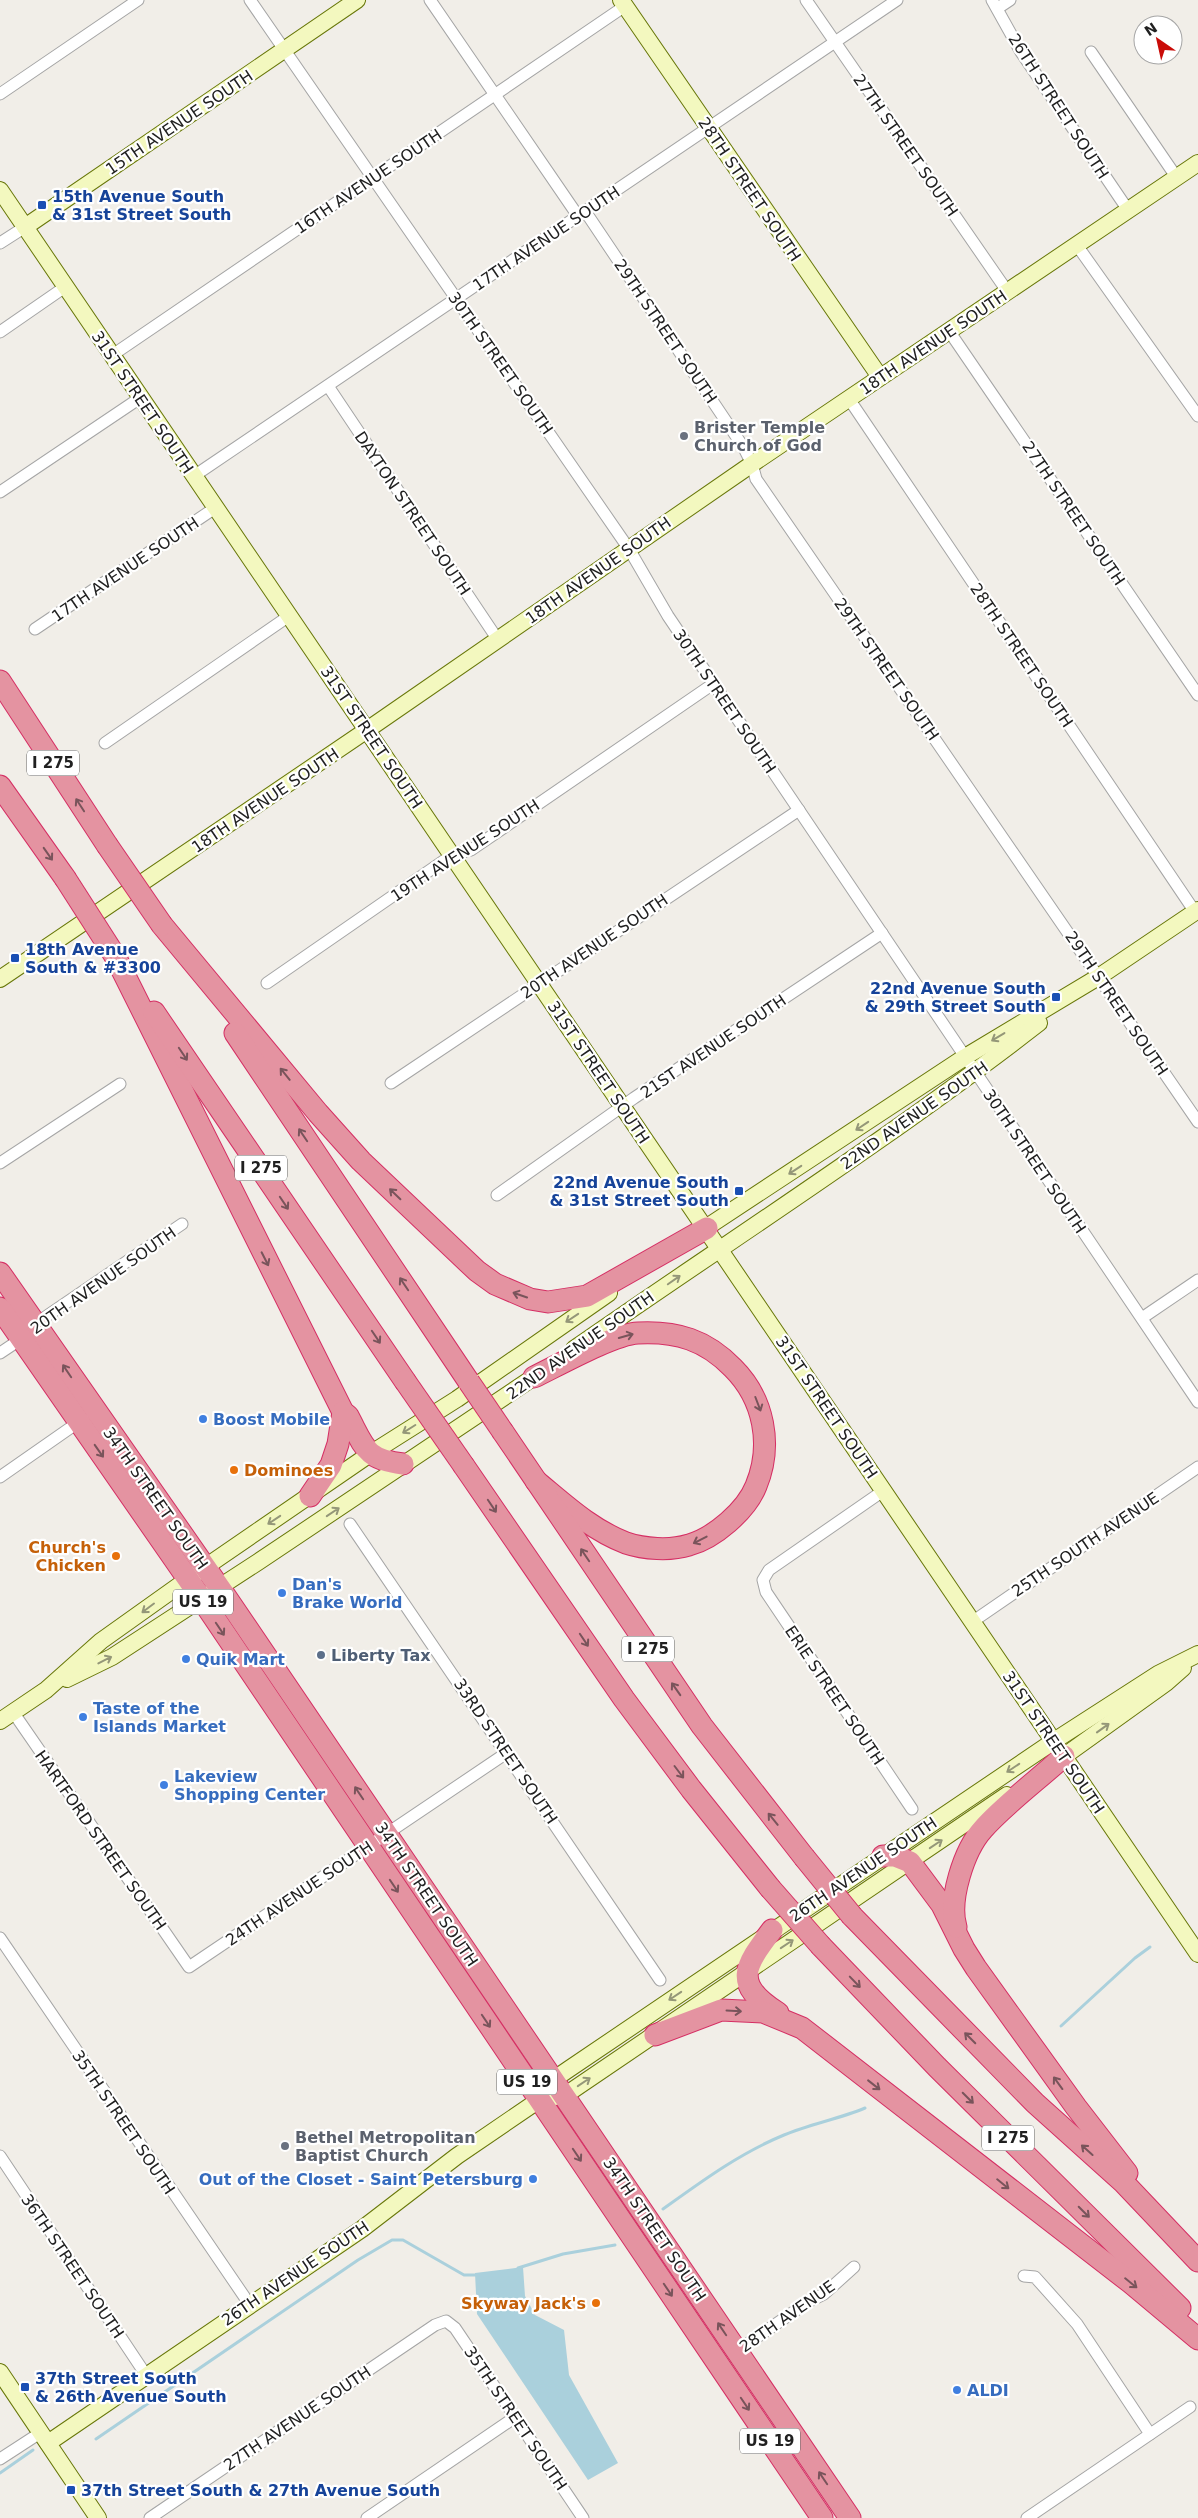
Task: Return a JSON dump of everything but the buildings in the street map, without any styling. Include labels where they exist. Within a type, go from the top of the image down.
[{"type":"highway","name":"I 275","points":[[0,681],[107,845],[702,1726],[852,1916],[1035,2103],[1124,2183],[1198,2261]]},
{"type":"highway","name":"I 275","points":[[0,786],[65,878],[115,956],[624,1699],[691,1789],[770,1888],[821,1946],[937,2067],[1198,2326]]},
{"type":"highway","points":[[162,925],[294,1086],[355,1154],[477,1271],[495,1284],[514,1294],[548,1302],[587,1296],[706,1228]]},
{"type":"highway","points":[[115,956],[343,1412],[348,1416],[370,1454],[386,1462],[404,1464]]},
{"type":"highway","name":"34TH STREET SOUTH","points":[[0,1273],[28,1331],[87,1417],[200,1599],[822,2518]]},
{"type":"highway","name":"34TH STREET SOUTH","points":[[0,1308],[28,1331]]},
{"type":"highway","points":[[534,1377],[636,1333],[679,1336],[700,1342],[718,1352],[740,1374],[753,1393],[764,1429],[761,1468],[756,1488],[742,1508],[727,1522],[710,1535],[690,1545],[651,1548],[626,1543],[586,1523],[536,1481]]},
{"type":"highway","points":[[310,1496],[331,1465],[338,1444],[343,1412]]},
{"type":"highway","name":"34TH STREET SOUTH","points":[[87,1417],[219,1587],[850,2518]]},
{"type":"highway","points":[[964,1949],[955,1924],[955,1898],[960,1873],[968,1854],[982,1830],[1059,1749]]},
{"type":"highway","points":[[883,1856],[895,1856],[910,1862],[942,1905],[964,1949],[1076,2107],[1147,2198],[1171,2234]]},
{"type":"highway","points":[[772,1930],[751,1960],[746,1972],[749,1987],[760,2002],[802,2028],[1131,2283],[1198,2339]]},
{"type":"highway","points":[[655,2035],[721,2010],[763,2012],[802,2028]]},
{"type":"street","points":[[0,94],[138,0]]},
{"type":"street","name":"30TH STREET SOUTH","points":[[250,0],[629,549],[668,616],[713,684],[1198,1402]]},
{"type":"street","name":"15TH AVENUE SOUTH","points":[[0,243],[357,0]]},
{"type":"street","name":"29TH STREET SOUTH","points":[[430,0],[744,448],[752,464],[756,479],[1100,976],[1198,1122]]},
{"type":"street","name":"27TH STREET SOUTH","points":[[806,0],[1007,291]]},
{"type":"street","name":"17TH AVENUE SOUTH","points":[[194,476],[897,0]]},
{"type":"street","points":[[995,4],[1010,0]]},
{"type":"street","name":"16TH AVENUE SOUTH","points":[[111,356],[495,95],[623,3]]},
{"type":"street","name":"28TH STREET SOUTH","points":[[623,3],[880,378]]},
{"type":"street","name":"26TH STREET SOUTH","points":[[995,4],[1021,52],[1128,210]]},
{"type":"street","points":[[1091,52],[1177,178]]},
{"type":"street","name":"18TH AVENUE SOUTH","points":[[0,979],[367,730],[752,464],[1198,163]]},
{"type":"street","name":"31ST STREET SOUTH","points":[[0,190],[1198,1954]]},
{"type":"street","points":[[1076,244],[1198,416]]},
{"type":"street","points":[[0,332],[65,287]]},
{"type":"street","name":"27TH STREET SOUTH","points":[[949,331],[1198,695]]},
{"type":"street","name":"DAYTON STREET SOUTH","points":[[328,386],[498,640]]},
{"type":"street","points":[[0,492],[140,398]]},
{"type":"street","name":"28TH STREET SOUTH","points":[[849,399],[1197,911]]},
{"type":"street","name":"17TH AVENUE SOUTH","points":[[35,630],[215,508]]},
{"type":"street","points":[[105,743],[289,616]]},
{"type":"street","name":"19TH AVENUE SOUTH","points":[[267,983],[452,855],[471,850],[713,684]]},
{"type":"street","name":"20TH AVENUE SOUTH","points":[[391,1083],[538,982],[798,810]]},
{"type":"street","name":"22ND AVENUE SOUTH","points":[[7,1717],[46,1690],[101,1642],[205,1567],[370,1454],[457,1399],[706,1228],[965,1057],[1100,976],[1197,911]]},
{"type":"street","name":"21ST AVENUE SOUTH","points":[[497,1195],[622,1106],[882,934]]},
{"type":"street","name":"22ND AVENUE SOUTH","points":[[46,1690],[112,1657],[534,1377],[975,1072],[1100,976]]},
{"type":"street","points":[[0,1163],[120,1084]]},
{"type":"street","name":"20TH AVENUE SOUTH","points":[[0,1353],[28,1331],[182,1224]]},
{"type":"street","points":[[1142,1318],[1198,1280]]},
{"type":"street","points":[[0,1477],[87,1417]]},
{"type":"street","name":"25TH SOUTH AVENUE","points":[[972,1622],[1198,1467]]},
{"type":"street","name":"ERIE STREET SOUTH","points":[[883,1491],[769,1570],[763,1580],[766,1592],[912,1809]]},
{"type":"street","name":"33RD STREET SOUTH","points":[[350,1524],[508,1752],[660,1980]]},
{"type":"street","name":"26TH AVENUE SOUTH","points":[[558,2088],[772,1930],[883,1856],[1166,1683],[1198,1654]]},
{"type":"street","name":"HARTFORD STREET SOUTH","points":[[7,1717],[189,1967]]},
{"type":"street","name":"26TH AVENUE SOUTH","points":[[0,2460],[44,2438],[146,2375],[362,2229],[457,2156],[539,2100],[655,2035],[910,1862],[1059,1749]]},
{"type":"street","name":"24TH AVENUE SOUTH","points":[[189,1967],[508,1752]]},
{"type":"street","name":"35TH STREET SOUTH","points":[[0,1938],[250,2304]]},
{"type":"street","name":"36TH STREET SOUTH","points":[[0,2156],[146,2375]]},
{"type":"street","name":"28TH AVENUE","points":[[718,2364],[808,2302],[824,2294],[854,2267]]},
{"type":"street","points":[[1024,2276],[1035,2277],[1077,2324],[1150,2434]]},
{"type":"street","name":"35TH STREET SOUTH","points":[[446,2321],[455,2328],[583,2518]]},
{"type":"street","name":"27TH AVENUE SOUTH","points":[[150,2518],[435,2324],[446,2321]]},
{"type":"street","points":[[0,2372],[98,2518]]},
{"type":"street","points":[[1027,2518],[1190,2407]]},
{"type":"street","points":[[367,2518],[514,2418]]},
{"type":"water","points":[[523,2267],[525,2296],[535,2315],[564,2330],[569,2375],[618,2463],[588,2480],[477,2314],[475,2273]]},
{"type":"waterway","points":[[1061,2026],[1135,1958],[1150,1947]]},
{"type":"waterway","points":[[663,2209],[722,2168],[752,2150],[794,2131],[865,2108]]},
{"type":"waterway","points":[[96,2439],[358,2260],[392,2240],[403,2240],[464,2275],[478,2275]]},
{"type":"waterway","points":[[518,2268],[563,2254],[615,2245]]},
{"type":"waterway","points":[[0,2473],[33,2450]]},
{"type":"place","name":"15th Avenue South & 31st Street South","points":[[42,205]]},
{"type":"place","name":"Brister Temple Church of God","points":[[684,436]]},
{"type":"place","name":"18th Avenue South & #3300","points":[[15,958]]},
{"type":"place","name":"22nd Avenue South & 29th Street South","points":[[1056,997]]},
{"type":"place","name":"22nd Avenue South & 31st Street South","points":[[739,1191]]},
{"type":"place","name":"Boost Mobile","points":[[203,1419]]},
{"type":"place","name":"Dominoes","points":[[234,1470]]},
{"type":"place","name":"Church's Chicken","points":[[116,1556]]},
{"type":"place","name":"Dan's Brake World","points":[[282,1593]]},
{"type":"place","name":"Liberty Tax","points":[[321,1655]]},
{"type":"place","name":"Quik Mart","points":[[186,1659]]},
{"type":"place","name":"Taste of the Islands Market","points":[[83,1717]]},
{"type":"place","name":"Lakeview Shopping Center","points":[[164,1785]]},
{"type":"place","name":"Bethel Metropolitan Baptist Church","points":[[285,2146]]},
{"type":"place","name":"Out of the Closet - Saint Petersburg","points":[[533,2179]]},
{"type":"place","name":"Skyway Jack's","points":[[596,2303]]},
{"type":"place","name":"37th Street South & 26th Avenue South","points":[[25,2387]]},
{"type":"place","name":"ALDI","points":[[957,2390]]},
{"type":"place","name":"37th Street South & 27th Avenue South","points":[[71,2490]]}]
